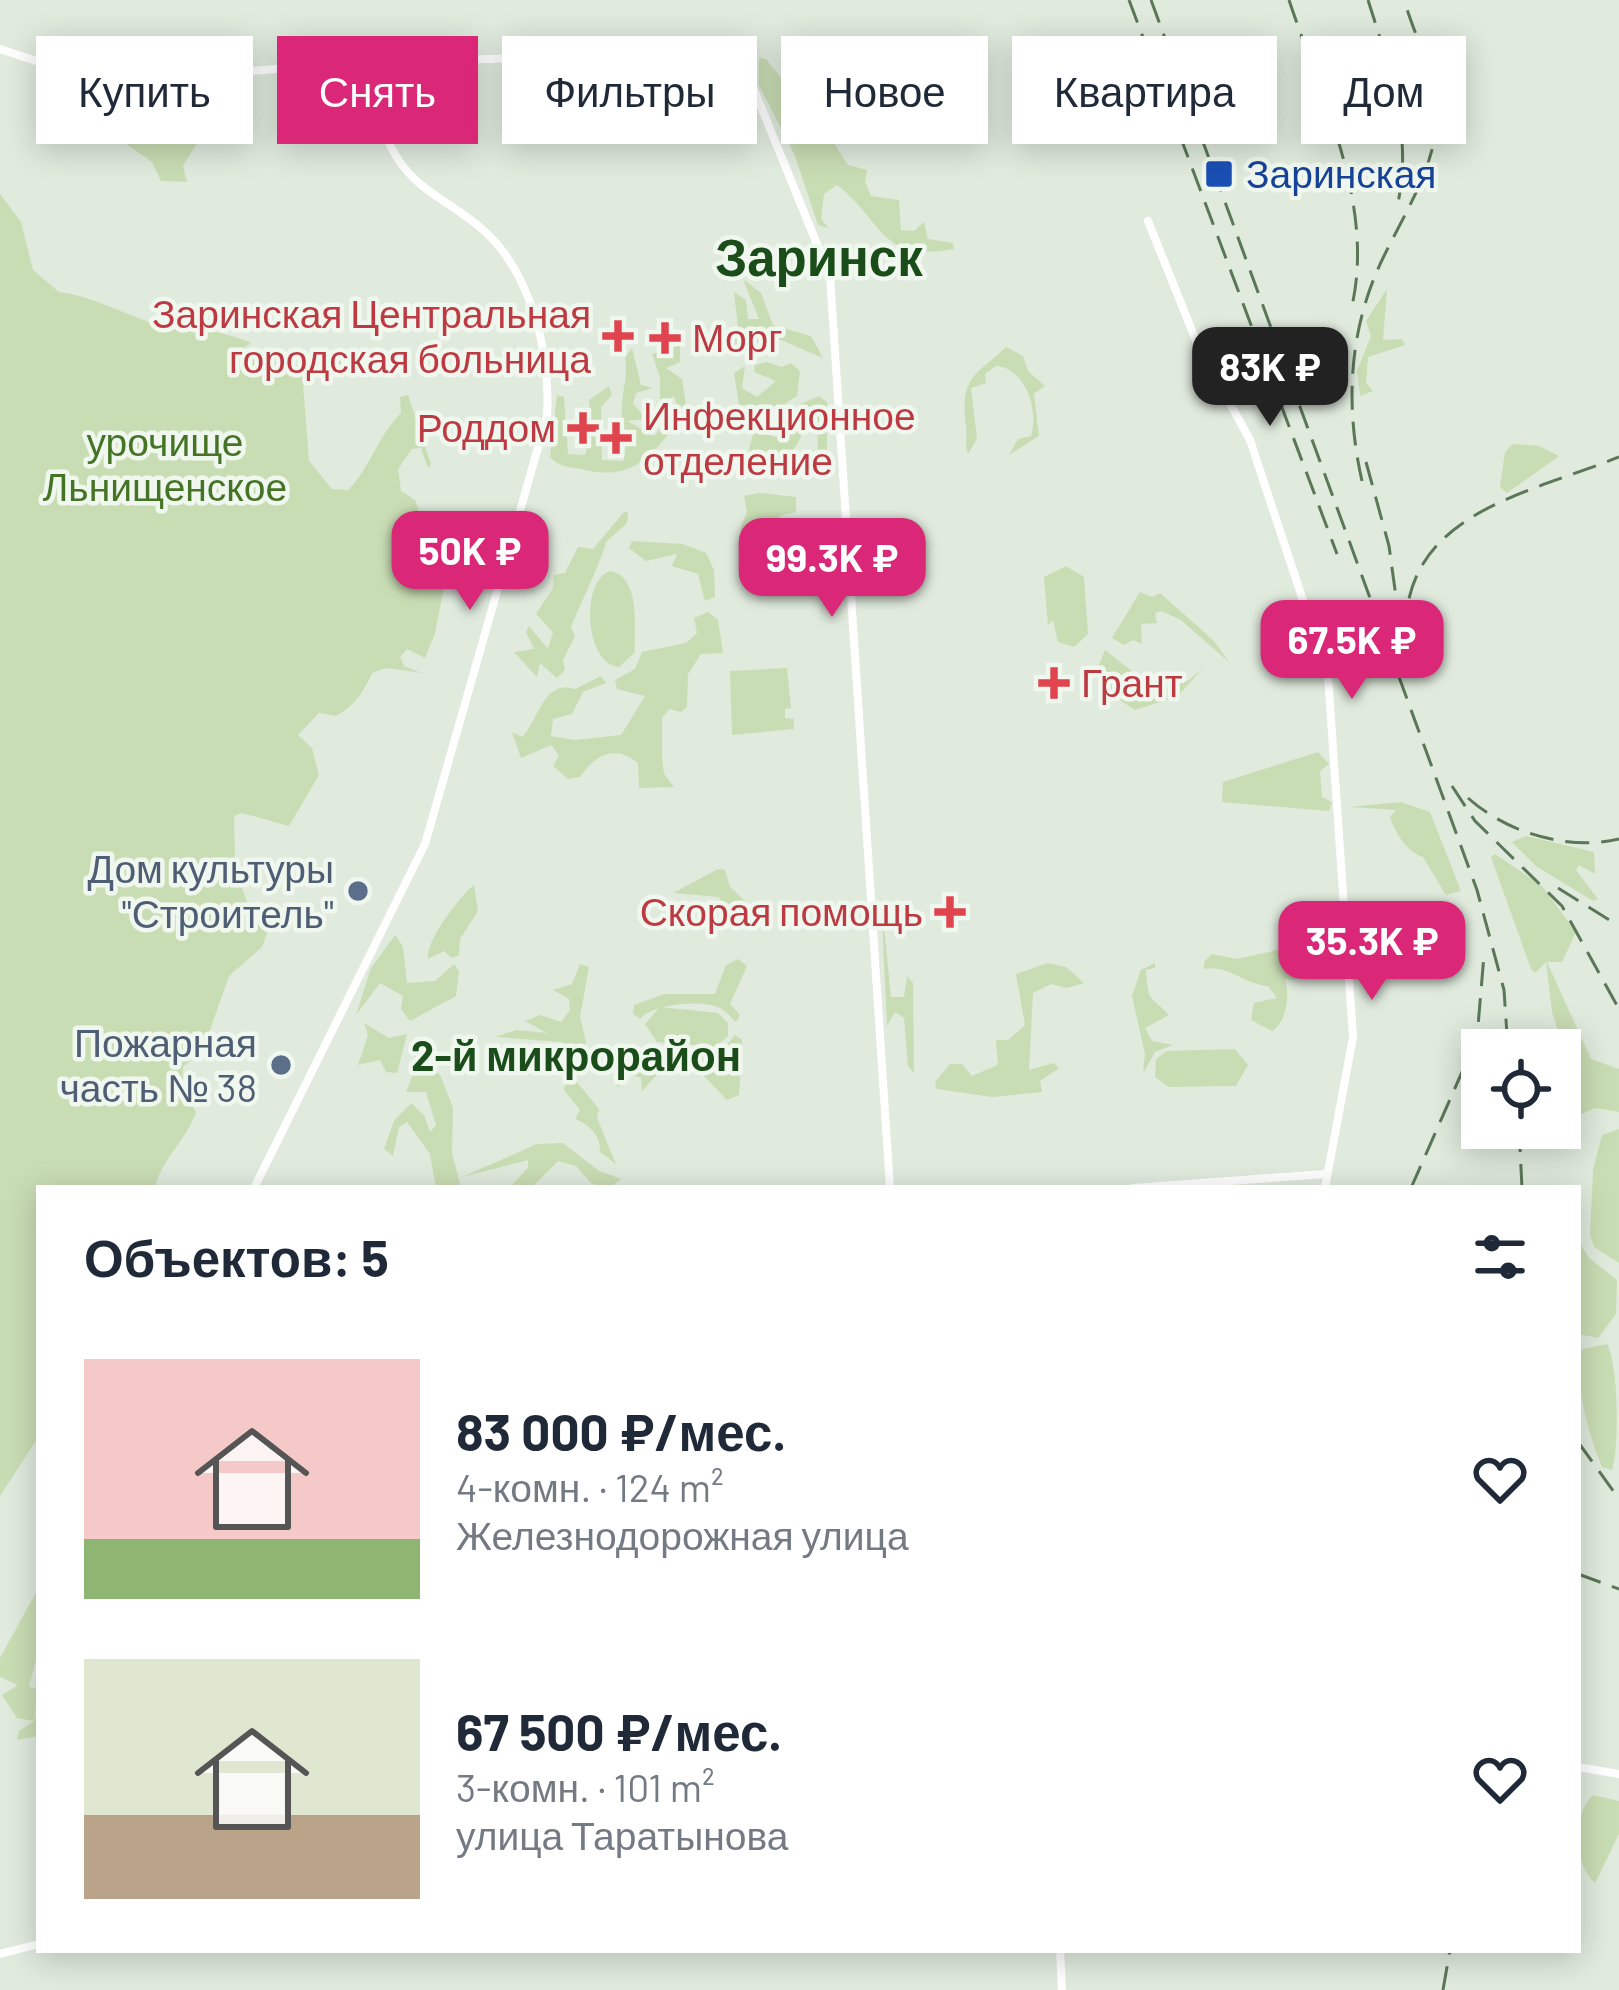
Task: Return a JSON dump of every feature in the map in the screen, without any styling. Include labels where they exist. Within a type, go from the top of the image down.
[{"type":"street","points":[[0,49],[76,74],[122,81],[277,69]]},
{"type":"street","points":[[478,59],[730,53],[749,74],[830,276],[890,1185]]},
{"type":"street","points":[[255,1185],[425,844],[547,416],[544,356],[525,296],[488,234],[424,188],[396,157],[392,144]]},
{"type":"street","points":[[1148,221],[1197,344],[1250,440],[1276,532],[1325,664],[1353,1037],[1346,1095],[1325,1185]]},
{"type":"street","points":[[1173,1185],[1325,1174]]},
{"type":"street","points":[[1581,1768],[1619,1774]]},
{"type":"street","points":[[0,1954],[36,1945]]},
{"type":"street","points":[[1060,1953],[1062,1990]]},
{"type":"green space","points":[[759,58],[766,59],[781,78],[781,128],[759,85]]},
{"type":"green space","points":[[127,144],[196,144],[183,166],[187,182],[161,181],[152,162]]},
{"type":"green space","points":[[789,144],[835,144],[848,165],[867,170],[865,182],[871,196],[899,200],[901,230],[914,231],[924,222],[928,239],[953,243],[954,249],[929,252],[896,244],[837,185],[824,194],[821,218],[828,228],[818,225]]},
{"type":"green space","name":"урочище Льнищенское","points":[[0,194],[21,222],[33,270],[59,292],[162,326],[186,325],[236,338],[251,343],[241,350],[252,354],[283,350],[296,365],[356,358],[359,362],[345,375],[308,374],[303,383],[309,461],[332,489],[348,490],[355,483],[401,413],[400,397],[408,395],[431,464],[428,468],[421,448],[412,449],[398,469],[401,491],[415,500],[430,543],[450,557],[435,633],[425,658],[407,649],[400,657],[404,666],[421,673],[386,668],[372,673],[348,707],[336,716],[319,713],[298,735],[312,748],[319,775],[289,826],[242,813],[234,816],[235,869],[250,910],[267,933],[262,947],[229,976],[204,1047],[183,1067],[182,1088],[196,1112],[156,1185],[36,1185],[36,1441],[0,1496]]},
{"type":"green space","points":[[743,279],[761,293],[773,325],[811,336],[823,358],[781,340],[722,346],[738,327],[734,292],[746,300],[748,319],[759,319]]},
{"type":"green space","points":[[1387,289],[1383,340],[1402,339],[1405,345],[1368,357],[1366,383],[1373,391],[1360,396],[1357,371],[1371,336],[1366,321]]},
{"type":"green space","points":[[680,345],[680,362],[666,368],[682,379],[687,412],[644,460],[604,473],[566,466],[550,457],[557,395],[564,397],[568,454],[585,455],[591,435],[589,400],[609,386],[612,395],[601,407],[602,460],[623,461],[625,357],[632,348],[641,385],[653,388],[636,393],[633,404],[647,419],[627,421],[654,436],[678,409],[674,396],[660,404],[660,377],[652,354]]},
{"type":"green space","points":[[1006,347],[1023,356],[1028,371],[1045,386],[1034,394],[1039,436],[1009,455],[1018,439],[1031,436],[1033,415],[1022,382],[996,366],[985,374],[986,383],[971,388],[977,439],[968,454],[968,386]]},
{"type":"green space","points":[[767,362],[782,367],[791,363],[800,371],[797,396],[780,407],[739,405],[734,373],[745,366],[742,388],[757,397],[776,381],[754,372],[755,365]]},
{"type":"green space","points":[[819,396],[827,402],[827,450],[818,450],[817,429],[805,412],[798,414],[801,437],[789,457],[751,467],[746,461],[754,431],[787,440],[798,405]]},
{"type":"green space","points":[[1513,444],[1539,446],[1559,456],[1507,493],[1500,487],[1505,452]]},
{"type":"green space","points":[[744,496],[796,497],[796,512],[778,516],[798,529],[748,535],[740,529],[747,512]]},
{"type":"green space","points":[[628,512],[627,523],[606,542],[571,627],[575,636],[563,660],[565,670],[557,678],[540,663],[537,677],[514,652],[534,649],[526,632],[529,626],[548,649],[553,632],[536,614],[553,588],[554,575],[565,573],[578,547],[593,549]]},
{"type":"green space","points":[[632,541],[683,544],[706,553],[714,570],[715,597],[705,601],[698,574],[672,566],[677,554],[646,561],[629,548]]},
{"type":"green space","points":[[1066,566],[1084,577],[1088,634],[1074,647],[1058,642],[1053,620],[1048,625],[1044,577]]},
{"type":"green space","points":[[610,571],[627,582],[634,604],[635,652],[619,667],[599,652],[590,622],[594,590]]},
{"type":"green space","points":[[1140,592],[1152,597],[1160,593],[1214,641],[1229,662],[1181,620],[1161,611],[1155,613],[1157,623],[1141,624],[1142,644],[1133,640],[1124,645],[1112,638]]},
{"type":"green space","points":[[708,612],[718,620],[723,653],[701,654],[688,674],[687,707],[681,712],[669,709],[662,718],[664,774],[674,787],[639,788],[638,763],[622,754],[600,757],[580,777],[568,779],[553,766],[559,755],[551,745],[521,758],[512,732],[522,737],[556,690],[575,689],[601,676],[606,683],[583,692],[572,714],[553,719],[551,736],[574,740],[621,735],[645,696],[617,689],[615,680],[635,669],[642,652],[686,643],[697,633],[694,618]]},
{"type":"green space","points":[[1105,650],[1138,676],[1137,694],[1144,698],[1156,688],[1167,690],[1172,677],[1188,681],[1204,667],[1178,696],[1135,710],[1100,687],[1098,667]]},
{"type":"green space","points":[[787,668],[791,708],[785,709],[785,718],[794,719],[794,729],[732,735],[730,671]]},
{"type":"green space","points":[[1318,752],[1329,764],[1320,771],[1322,797],[1332,802],[1329,811],[1222,802],[1223,782]]},
{"type":"green space","points":[[1401,802],[1430,812],[1461,891],[1446,895],[1423,857],[1402,841],[1390,817],[1396,810],[1349,807]]},
{"type":"green space","points":[[1526,836],[1594,852],[1595,874],[1579,865],[1576,870],[1598,899],[1593,901],[1536,866],[1512,842]]},
{"type":"green space","points":[[1495,854],[1542,886],[1576,932],[1562,962],[1547,962],[1577,1029],[1558,1029],[1546,962],[1535,973],[1531,969],[1491,857]]},
{"type":"green space","points":[[718,869],[725,870],[730,887],[745,901],[739,922],[727,916],[719,897],[673,893]]},
{"type":"green space","points":[[474,885],[478,911],[460,939],[459,955],[452,958],[444,951],[428,959],[438,930]]},
{"type":"green space","points":[[881,897],[891,997],[904,997],[907,976],[913,983],[914,1073],[908,1066],[904,1018],[895,1012],[887,1026]]},
{"type":"green space","points":[[395,935],[403,947],[407,983],[435,981],[454,964],[459,971],[456,996],[410,1021],[401,1009],[403,996],[380,983],[356,1015],[371,968]]},
{"type":"green space","points":[[1277,950],[1291,960],[1285,969],[1292,964],[1298,974],[1295,980],[1285,979],[1286,1007],[1272,1031],[1251,1020],[1254,1003],[1277,998],[1268,986],[1221,969],[1204,969],[1204,962],[1212,954],[1237,959]]},
{"type":"green space","points":[[738,959],[747,966],[730,1004],[740,1015],[736,1022],[722,1009],[704,1004],[667,1006],[640,1019],[633,1014],[634,1005],[664,994],[715,994],[726,965]]},
{"type":"green space","points":[[1048,963],[1066,967],[1084,983],[1067,988],[1051,984],[1033,993],[1029,1070],[1054,1063],[1059,1068],[1040,1081],[1042,1092],[992,1097],[937,1089],[935,1082],[950,1064],[962,1064],[972,1076],[998,1065],[996,1040],[1008,1040],[1025,1025],[1016,974]]},
{"type":"green space","points":[[1155,963],[1155,968],[1146,970],[1149,994],[1169,1015],[1145,1028],[1152,1041],[1173,1045],[1155,1052],[1143,1074],[1145,1054],[1132,996],[1141,970]]},
{"type":"green space","points":[[580,964],[589,967],[580,1017],[586,1042],[576,1081],[599,1109],[597,1118],[616,1164],[600,1152],[594,1132],[575,1119],[580,1110],[564,1090],[568,1061],[562,1042],[495,1037],[516,1030],[547,1033],[525,1021],[540,1015],[561,1022],[570,1010],[569,999],[553,990],[572,984]]},
{"type":"green space","points":[[660,1007],[718,1013],[728,1023],[728,1036],[715,1047],[657,1042],[645,1024]]},
{"type":"green space","points":[[364,1023],[389,1038],[407,1034],[397,1073],[386,1072],[380,1060],[358,1065],[368,1035]]},
{"type":"green space","points":[[735,1035],[742,1040],[739,1095],[727,1100],[680,1051],[724,1049]]},
{"type":"green space","points":[[1581,1037],[1591,1059],[1619,1069],[1619,1112],[1595,1108],[1581,1115]]},
{"type":"green space","points":[[616,1047],[676,1054],[642,1091],[641,1078],[625,1073],[618,1088],[609,1054]]},
{"type":"green space","points":[[419,1048],[441,1077],[453,1108],[452,1153],[460,1185],[435,1185],[430,1154],[407,1122],[399,1127],[393,1156],[384,1149],[394,1121],[411,1103],[424,1115],[430,1132],[436,1125],[426,1092],[406,1092],[417,1064],[413,1052]]},
{"type":"green space","points":[[1235,1049],[1248,1065],[1236,1086],[1169,1087],[1155,1077],[1156,1059],[1167,1051]]},
{"type":"green space","points":[[1619,1129],[1619,1263],[1594,1247],[1590,1235],[1593,1170],[1602,1135]]},
{"type":"green space","points":[[563,1143],[599,1171],[622,1179],[613,1185],[592,1184],[576,1166],[558,1161],[534,1185],[512,1185],[528,1168],[528,1160],[462,1177],[537,1144]]},
{"type":"green space","points":[[1581,1245],[1589,1258],[1617,1280],[1616,1314],[1598,1338],[1581,1335]]},
{"type":"green space","points":[[1607,1344],[1611,1355],[1617,1408],[1612,1470],[1602,1467],[1592,1438],[1581,1395],[1581,1349]]},
{"type":"green space","points":[[36,1592],[36,1660],[29,1686],[36,1686],[36,1737],[17,1740],[19,1731],[34,1721],[17,1718],[2,1695],[18,1685],[0,1677],[0,1658]]},
{"type":"green space","points":[[1593,1795],[1619,1801],[1619,1834],[1595,1883],[1581,1858],[1581,1815]]},
{"type":"railway","points":[[1129,0],[1337,554]]},
{"type":"railway","points":[[1151,0],[1477,890],[1504,990],[1507,1029]]},
{"type":"railway","points":[[1289,0],[1351,189],[1357,267],[1352,306]]},
{"type":"railway","points":[[1368,0],[1401,129],[1397,207]]},
{"type":"railway","points":[[1362,481],[1352,401],[1360,323],[1377,271],[1423,176],[1437,116],[1431,76],[1407,9]]},
{"type":"railway","points":[[1409,670],[1406,619],[1416,578],[1436,546],[1464,522],[1499,503],[1619,457]]},
{"type":"railway","points":[[1366,462],[1389,546],[1400,626]]},
{"type":"railway","points":[[1452,786],[1475,821],[1562,906],[1619,1009]]},
{"type":"railway","points":[[1468,798],[1501,821],[1539,836],[1579,843],[1619,839]]},
{"type":"railway","points":[[1558,888],[1619,926]]},
{"type":"railway","points":[[1412,1185],[1477,1038],[1484,955]]},
{"type":"railway","points":[[1520,1149],[1522,1185]]},
{"type":"railway","points":[[1581,1446],[1619,1499]]},
{"type":"railway","points":[[1581,1575],[1619,1589]]},
{"type":"railway","points":[[1443,1990],[1449,1953]]},
{"type":"place","name":"Заринская","points":[[1219,174]]},
{"type":"place","name":"Заринская Центральная городская больница","points":[[618,336]]},
{"type":"place","name":"Морг","points":[[665,338]]},
{"type":"place","name":"Роддом","points":[[583,428]]},
{"type":"place","name":"Инфекционное отделение","points":[[616,438]]},
{"type":"place","name":"Грант","points":[[1054,683]]},
{"type":"place","name":"Дом культуры \"Строитель\"","points":[[358,891]]},
{"type":"place","name":"Скорая помощь","points":[[950,912]]},
{"type":"place","name":"Пожарная часть № 38","points":[[281,1065]]},
{"type":"district","name":"Заринск","points":[[819,258]]},
{"type":"district","name":"2-й микрорайон","points":[[576,1056]]}]
